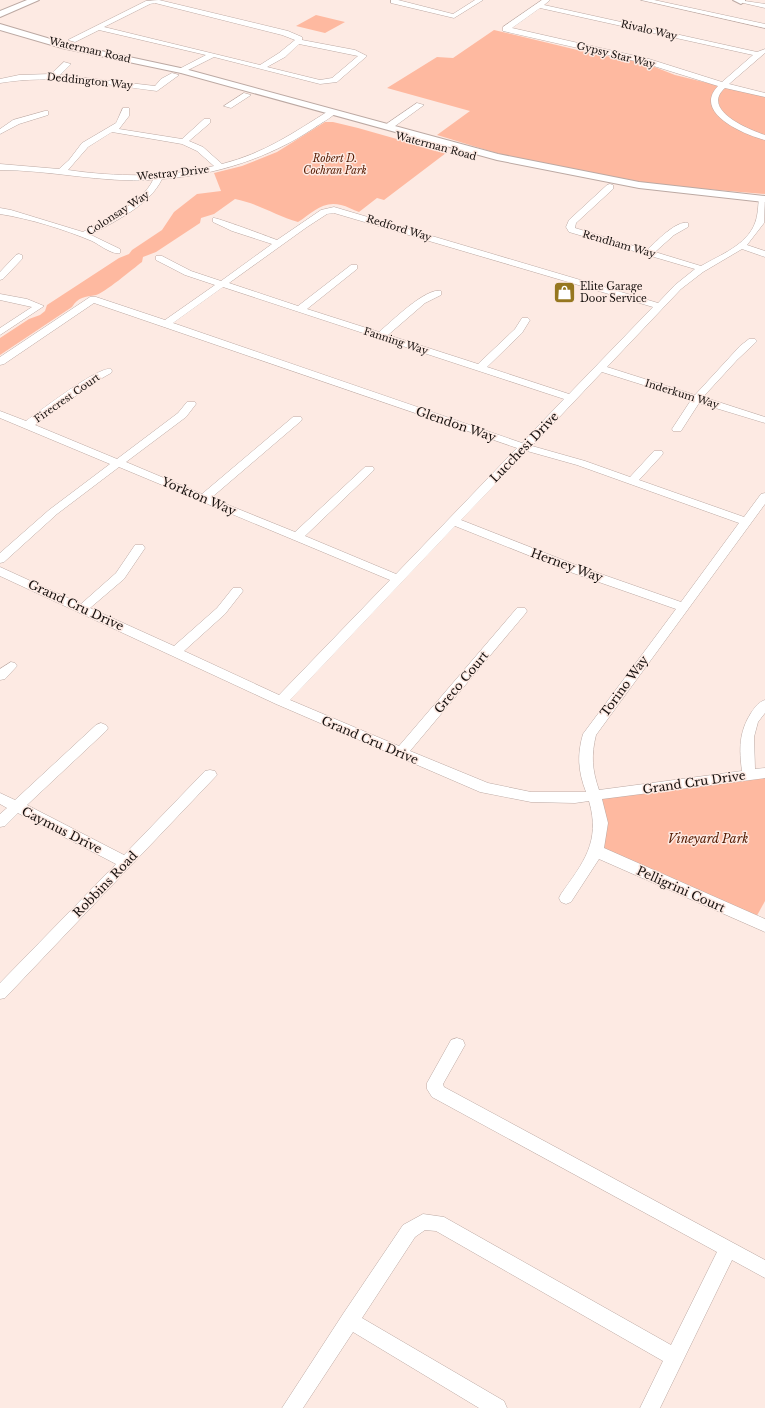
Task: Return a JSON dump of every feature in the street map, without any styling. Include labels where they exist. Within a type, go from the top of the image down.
[{"type":"street","points":[[0,14],[35,0]]},
{"type":"street","points":[[395,0],[393,2],[454,16],[480,0]]},
{"type":"street","points":[[539,6],[546,0]]},
{"type":"street","points":[[644,0],[765,26]]},
{"type":"street","points":[[739,0],[765,6]]},
{"type":"street","points":[[72,40],[97,27],[148,2],[155,1],[285,33],[296,37],[299,39],[298,41],[316,46],[354,51],[363,56],[334,80],[327,82],[280,73],[263,66],[97,27]]},
{"type":"street","name":"Rivalo Way","points":[[539,6],[758,54]]},
{"type":"street","name":"Gypsy Star Way","points":[[539,6],[506,29],[646,62],[722,85],[765,95]]},
{"type":"street","name":"Waterman Road","points":[[0,27],[62,45],[178,73],[330,114],[493,162],[554,176],[610,187],[764,202]]},
{"type":"street","name":"Waterman Road","points":[[0,35],[113,61],[178,73],[247,95],[388,127],[497,157],[572,174],[638,185],[764,202]]},
{"type":"street","points":[[263,66],[282,55],[298,41]]},
{"type":"street","points":[[765,49],[722,85],[715,96],[715,102],[719,112],[736,126],[765,138]]},
{"type":"street","name":"Deddington Way","points":[[0,81],[28,76],[54,76],[157,89],[164,81],[212,55]]},
{"type":"street","points":[[54,76],[67,64]]},
{"type":"street","points":[[228,106],[247,95]]},
{"type":"street","points":[[388,127],[420,105]]},
{"type":"street","points":[[61,172],[72,162],[85,145],[113,130],[122,121],[126,110]]},
{"type":"street","points":[[0,132],[16,122],[45,113]]},
{"type":"street","name":"Westray Drive","points":[[0,166],[108,177],[159,176],[220,167],[248,159],[277,147],[330,114]]},
{"type":"street","points":[[184,142],[208,121]]},
{"type":"street","points":[[113,130],[184,142],[200,149],[220,167]]},
{"type":"street","name":"Colonsay Way","points":[[0,211],[18,214],[84,236],[145,197],[155,187],[159,176]]},
{"type":"street","name":"Rendham Way","points":[[610,187],[572,222],[570,227],[576,232],[703,268]]},
{"type":"street","name":"Lucchesi Drive","points":[[281,701],[678,286],[703,268],[742,246],[760,223],[764,202]]},
{"type":"street","name":"Redford Way","points":[[166,324],[278,243],[324,212],[334,210],[659,306]]},
{"type":"street","points":[[216,220],[235,230],[278,243]]},
{"type":"street","points":[[650,252],[670,233],[685,225]]},
{"type":"street","points":[[84,236],[104,242],[117,251]]},
{"type":"street","points":[[742,246],[765,254]]},
{"type":"street","points":[[0,277],[19,258]]},
{"type":"street","name":"Fanning Way","points":[[159,258],[174,268],[221,284],[571,398]]},
{"type":"street","points":[[300,310],[354,267]]},
{"type":"street","points":[[381,336],[422,301],[438,293]]},
{"type":"street","points":[[0,297],[24,301],[39,306],[0,332]]},
{"type":"street","points":[[0,362],[93,299],[166,324]]},
{"type":"street","points":[[480,368],[519,331],[525,320]]},
{"type":"street","name":"Glendon Way","points":[[166,324],[524,447],[581,463],[746,522]]},
{"type":"street","points":[[677,429],[681,419],[697,399],[741,348],[752,341]]},
{"type":"street","name":"Inderkum Way","points":[[599,368],[765,420]]},
{"type":"street","name":"Firecrest Court","points":[[27,425],[91,380],[107,371]]},
{"type":"street","points":[[0,559],[17,545],[42,520],[182,415],[191,404]]},
{"type":"street","name":"Yorkton Way","points":[[0,414],[398,579]]},
{"type":"street","points":[[204,498],[297,419]]},
{"type":"street","points":[[632,481],[658,453]]},
{"type":"street","points":[[297,537],[369,469]]},
{"type":"street","name":"Torino Way","points":[[566,898],[596,851],[600,836],[600,821],[594,796],[584,767],[584,752],[590,734],[765,496]]},
{"type":"street","name":"Herney Way","points":[[453,521],[577,570],[682,607]]},
{"type":"street","points":[[83,608],[120,576],[139,548]]},
{"type":"street","name":"Grand Cru Drive","points":[[0,570],[281,701],[469,783],[508,794],[552,799],[594,796],[765,772]]},
{"type":"street","points":[[175,652],[221,611],[237,592]]},
{"type":"street","name":"Greco Court","points":[[401,753],[521,611]]},
{"type":"street","points":[[0,676],[11,666]]},
{"type":"street","points":[[749,775],[745,747],[747,734],[751,722],[765,705]]},
{"type":"street","points":[[0,822],[101,728]]},
{"type":"street","name":"Robbins Road","points":[[0,992],[210,775]]},
{"type":"street","name":"Caymus Drive","points":[[0,798],[125,862]]},
{"type":"street","name":"Pelligrini Court","points":[[596,851],[765,926]]},
{"type":"street","points":[[457,1045],[435,1083],[435,1089],[438,1092],[765,1268]]},
{"type":"street","points":[[292,1408],[409,1231],[423,1222],[430,1221],[438,1223],[675,1358]]},
{"type":"street","points":[[650,1408],[728,1249]]},
{"type":"street","points":[[349,1320],[497,1408]]},
{"type":"green space","points":[[316,15],[345,22],[325,33],[296,26]]},
{"type":"green space","points":[[494,30],[594,54],[642,62],[675,75],[765,97],[765,194],[634,183],[516,159],[437,135],[470,111],[387,88],[437,57],[453,58]]},
{"type":"green space","name":"Robert D. Cochran Park","points":[[325,122],[333,122],[358,128],[446,153],[384,200],[377,198],[359,212],[343,206],[329,204],[318,208],[298,222],[251,203],[235,199],[214,214],[201,218],[200,223],[156,252],[143,257],[142,262],[100,294],[79,299],[72,307],[0,355],[0,338],[29,319],[40,315],[45,311],[47,305],[119,258],[129,254],[132,250],[162,230],[174,212],[197,194],[221,191],[214,173],[242,166],[277,152]]},
{"type":"green space","name":"Vineyard Park","points":[[765,773],[765,901],[754,921],[596,851],[594,796]]},
{"type":"place","name":"Elite Garage Door Service","points":[[565,292]]}]
